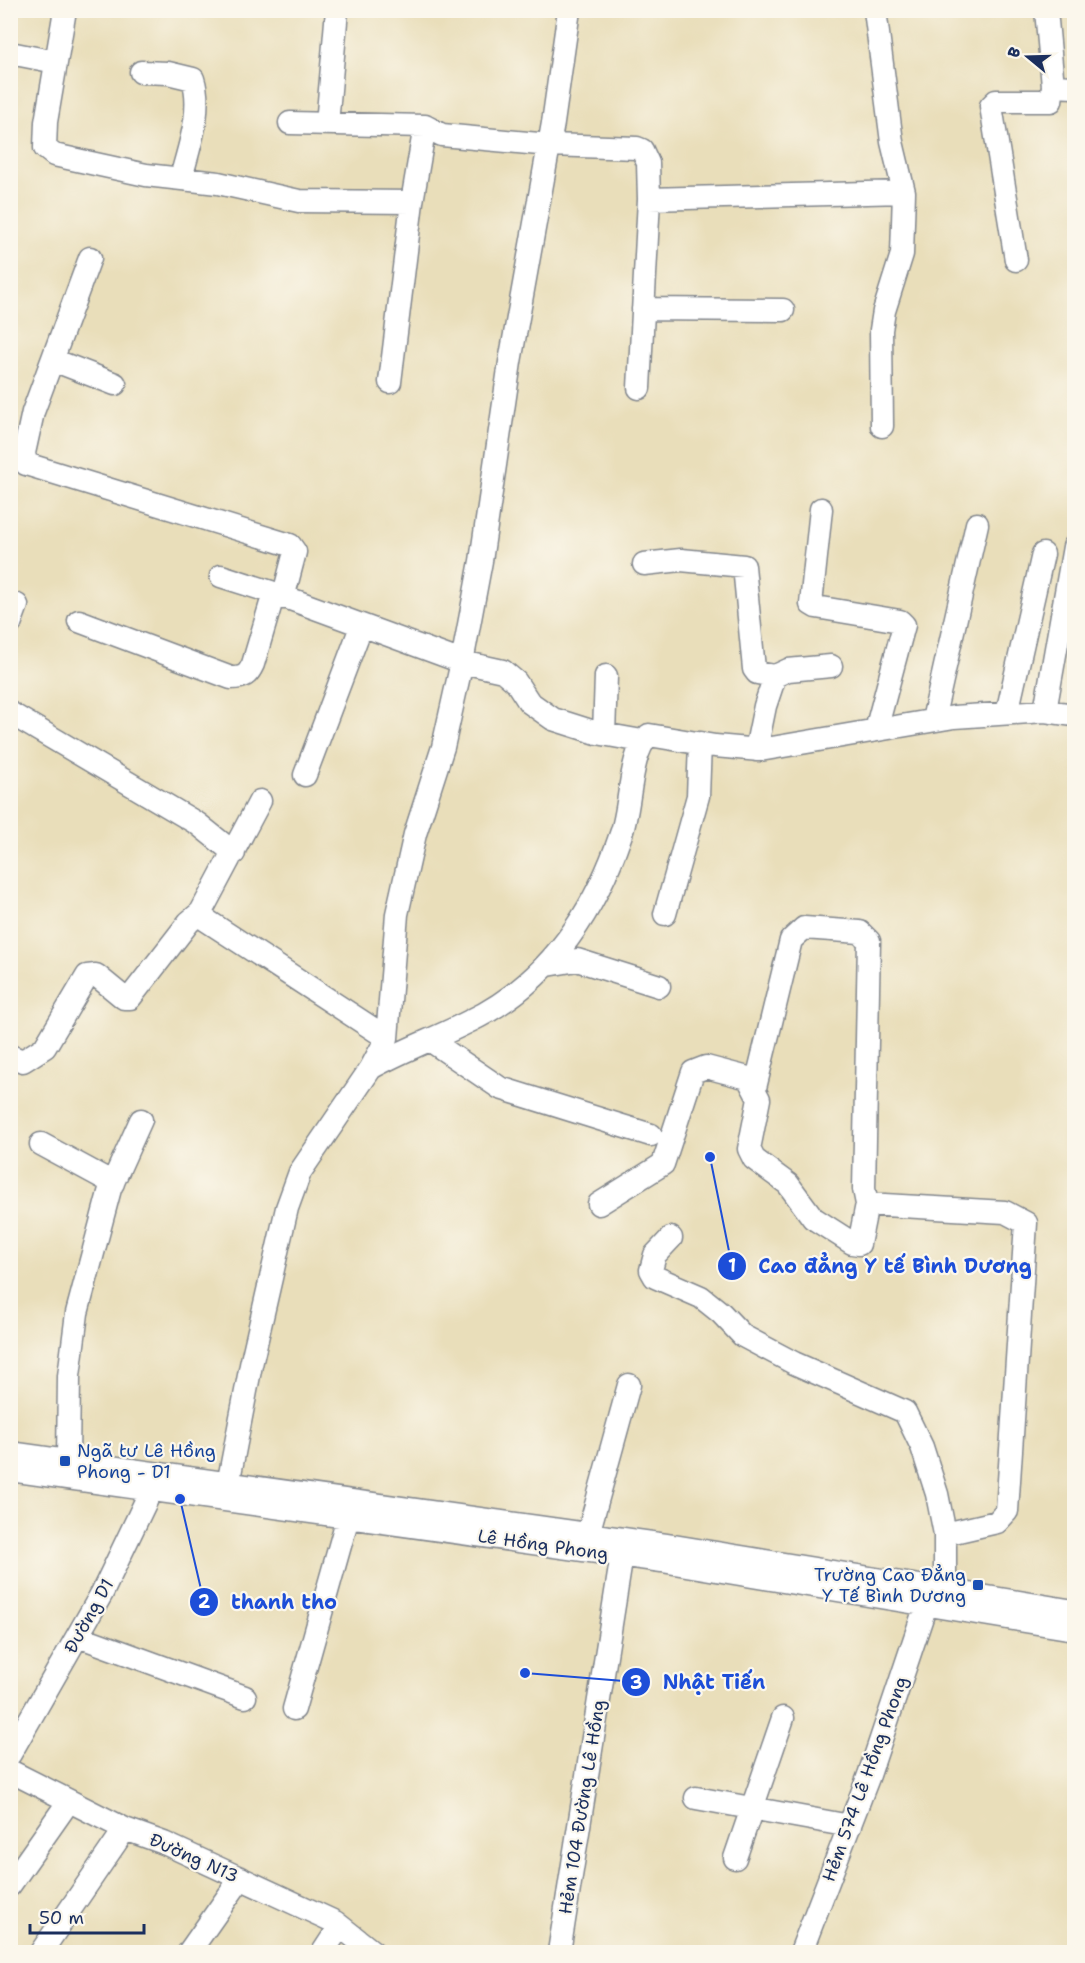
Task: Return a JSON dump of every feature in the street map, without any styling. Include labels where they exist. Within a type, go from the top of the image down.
[{"type":"street","points":[[64,10],[46,122],[45,148],[54,155],[146,175],[181,178],[299,201],[412,202]]},
{"type":"street","points":[[327,124],[337,10]]},
{"type":"street","points":[[226,1492],[286,1208],[300,1172],[371,1068],[387,1038],[396,914],[415,834],[443,747],[462,662],[481,561],[510,362],[550,145],[569,10]]},
{"type":"street","points":[[875,10],[892,142],[903,192],[902,254],[884,311],[881,330],[882,426]]},
{"type":"street","points":[[1017,260],[991,106],[996,101],[1051,101],[1064,87],[1046,10]]},
{"type":"street","points":[[10,53],[56,62]]},
{"type":"street","points":[[141,72],[168,73],[193,79],[197,92],[193,130],[181,178]]},
{"type":"street","points":[[290,123],[425,126],[442,135],[550,145],[642,150],[648,163],[650,199],[639,388]]},
{"type":"street","points":[[390,382],[412,202],[425,126]]},
{"type":"street","points":[[650,199],[903,192]]},
{"type":"street","points":[[80,621],[231,678],[242,678],[249,673],[253,664],[295,552],[290,545],[18,462],[24,453],[33,412],[90,258]]},
{"type":"street","points":[[643,309],[783,310]]},
{"type":"street","points":[[53,360],[115,384]]},
{"type":"street","points":[[821,509],[811,604],[816,607],[900,621],[904,625],[876,730]]},
{"type":"street","points":[[933,720],[977,524]]},
{"type":"street","points":[[1045,711],[1074,547]]},
{"type":"street","points":[[1007,714],[1043,554]]},
{"type":"street","points":[[644,564],[681,560],[744,566],[754,669],[757,673],[775,676],[788,670],[831,666]]},
{"type":"street","points":[[221,576],[462,662],[503,671],[516,682],[529,702],[553,719],[604,734],[642,741]]},
{"type":"street","points":[[10,603],[18,605],[10,624]]},
{"type":"street","points":[[305,775],[361,627]]},
{"type":"street","points":[[604,734],[606,676]]},
{"type":"street","points":[[756,750],[765,706],[775,676]]},
{"type":"street","points":[[371,1068],[396,1054],[431,1041],[490,1009],[560,952],[602,886],[630,805],[637,755],[642,741],[649,735],[756,750],[933,720],[1045,711],[1074,715]]},
{"type":"street","points":[[10,713],[198,824],[234,853]]},
{"type":"street","points":[[665,914],[698,796],[700,743]]},
{"type":"street","points":[[10,1056],[23,1061],[45,1047],[87,976],[96,975],[124,998],[130,998],[189,922],[201,912],[260,801]]},
{"type":"street","points":[[201,912],[206,920],[387,1038]]},
{"type":"street","points":[[599,1204],[663,1164],[693,1072],[706,1067],[748,1078],[759,1099],[749,1149],[754,1159],[788,1184],[813,1218],[852,1243],[859,1244],[867,1204],[864,1189],[869,941],[860,932],[804,928],[791,940],[755,1088]]},
{"type":"street","points":[[548,964],[577,960],[659,986]]},
{"type":"street","points":[[431,1041],[501,1088],[651,1135]]},
{"type":"street","points":[[68,1461],[67,1401],[71,1342],[87,1269],[113,1183],[141,1120]]},
{"type":"street","points":[[41,1144],[113,1183]]},
{"type":"street","points":[[867,1204],[1005,1212],[1026,1223],[1007,1511],[997,1522],[945,1534]]},
{"type":"street","points":[[671,1239],[655,1255],[651,1270],[655,1276],[701,1297],[721,1313],[743,1336],[794,1363],[905,1412],[922,1446],[937,1494],[945,1534],[945,1590]]},
{"type":"street","points":[[588,1534],[629,1385]]},
{"type":"street","name":"Lê Hồng Phong","points":[[10,1453],[68,1461],[156,1482]]},
{"type":"street","name":"Lê Hồng Phong","points":[[10,1470],[156,1482],[588,1534],[623,1547],[926,1605],[1074,1629]]},
{"type":"street","name":"Đường D1","points":[[10,1754],[102,1593],[156,1482]]},
{"type":"street","name":"Lê Hồng Phong","points":[[226,1492],[348,1518],[623,1547],[945,1590],[1074,1611]]},
{"type":"street","points":[[294,1709],[348,1518]]},
{"type":"street","name":"Hẻm 104 Đường Lê Hồng","points":[[559,1953],[623,1547]]},
{"type":"street","name":"Hẻm 574 Lê Hồng Phong","points":[[801,1953],[850,1826],[926,1605]]},
{"type":"street","points":[[78,1636],[245,1697]]},
{"type":"street","points":[[735,1858],[783,1718]]},
{"type":"street","name":"Đường N13","points":[[10,1771],[125,1829],[241,1878],[340,1926],[373,1953]]},
{"type":"street","points":[[696,1798],[850,1826]]},
{"type":"street","points":[[10,1885],[69,1801]]},
{"type":"street","points":[[41,1953],[125,1829]]},
{"type":"street","points":[[189,1953],[241,1878]]},
{"type":"street","points":[[323,1953],[340,1926]]},
{"type":"place","name":"Cao đẳng Y tế Bình Dương","points":[[710,1157]]},
{"type":"place","name":"Ngã tư Lê Hồng Phong - D1","points":[[65,1461]]},
{"type":"place","name":"thanh tho","points":[[180,1499]]},
{"type":"place","name":"Trường Cao Đẳng Y Tế Bình Dương","points":[[978,1585]]},
{"type":"place","name":"Nhật Tiến","points":[[525,1673]]}]
